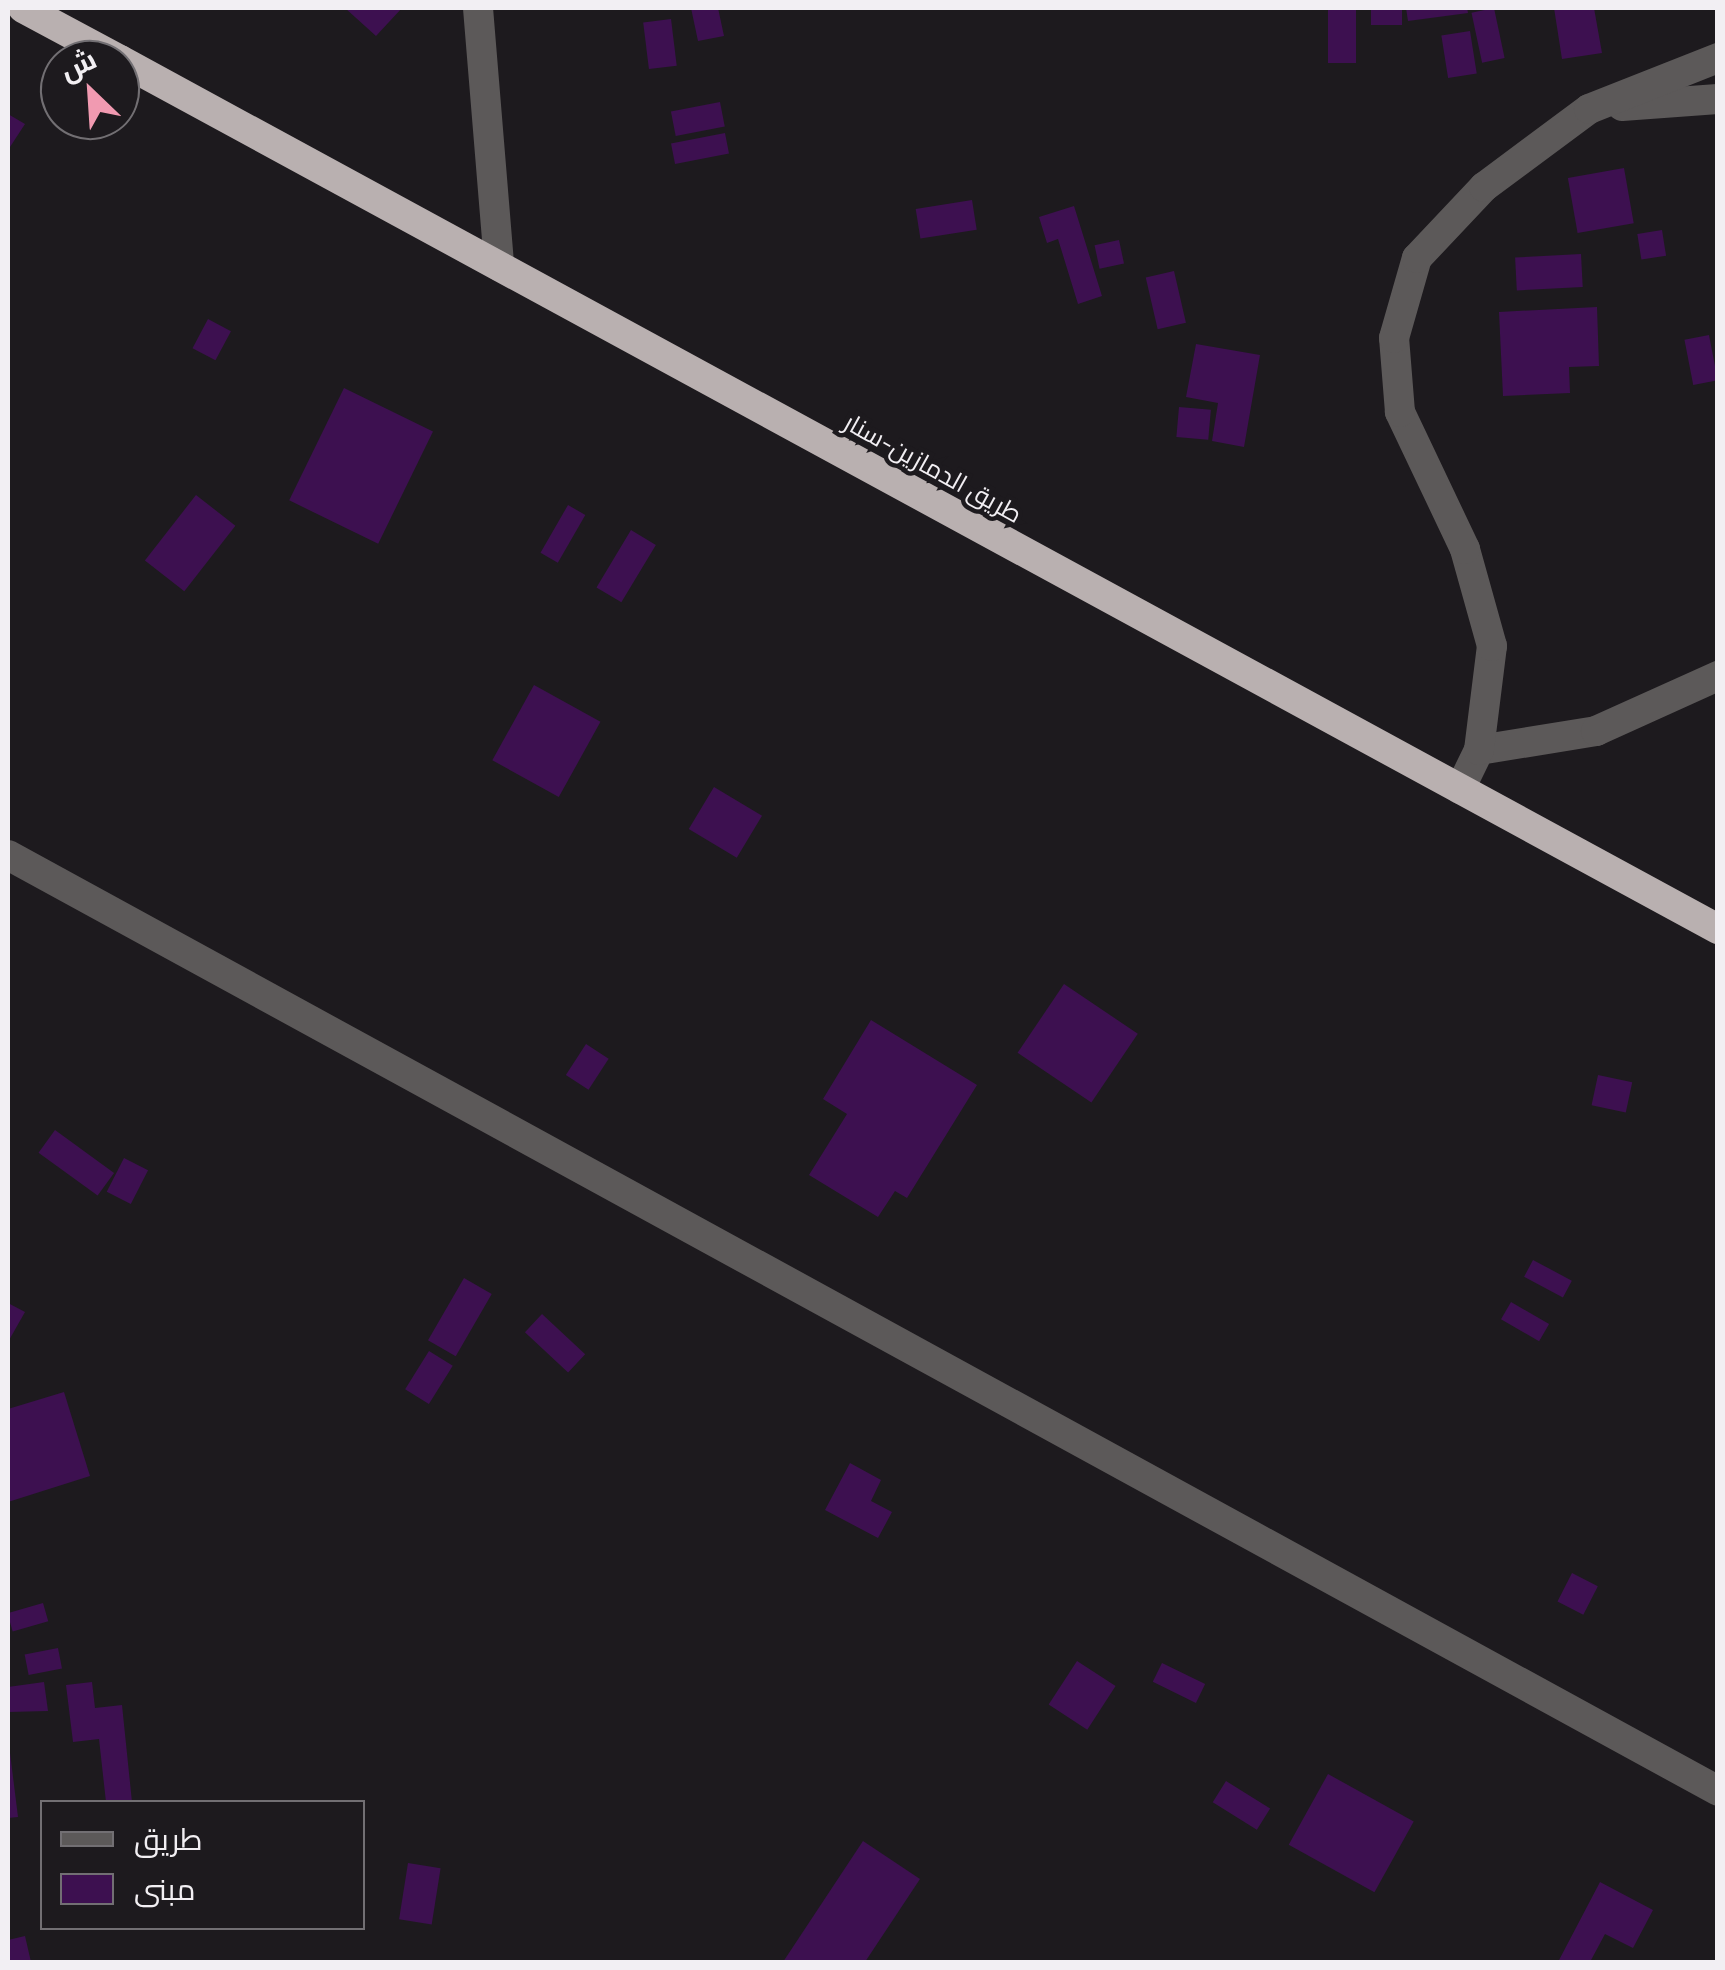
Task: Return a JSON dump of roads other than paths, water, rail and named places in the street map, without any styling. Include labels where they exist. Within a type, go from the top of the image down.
[{"type":"highway","name":"طريق الدمازين-سنار","points":[[23,8],[83,40]]},
{"type":"highway","name":"طريق الدمازين-سنار","points":[[140,71],[1718,930]]},
{"type":"street","points":[[478,8],[499,266]]},
{"type":"street","points":[[1460,789],[1479,750],[1492,646],[1464,549],[1400,412],[1394,338],[1417,258],[1484,187],[1589,108],[1718,58]]},
{"type":"street","points":[[1589,108],[1718,100]]},
{"type":"street","points":[[1479,750],[1596,731],[1718,676]]},
{"type":"street","points":[[8,854],[1718,1791]]}]
